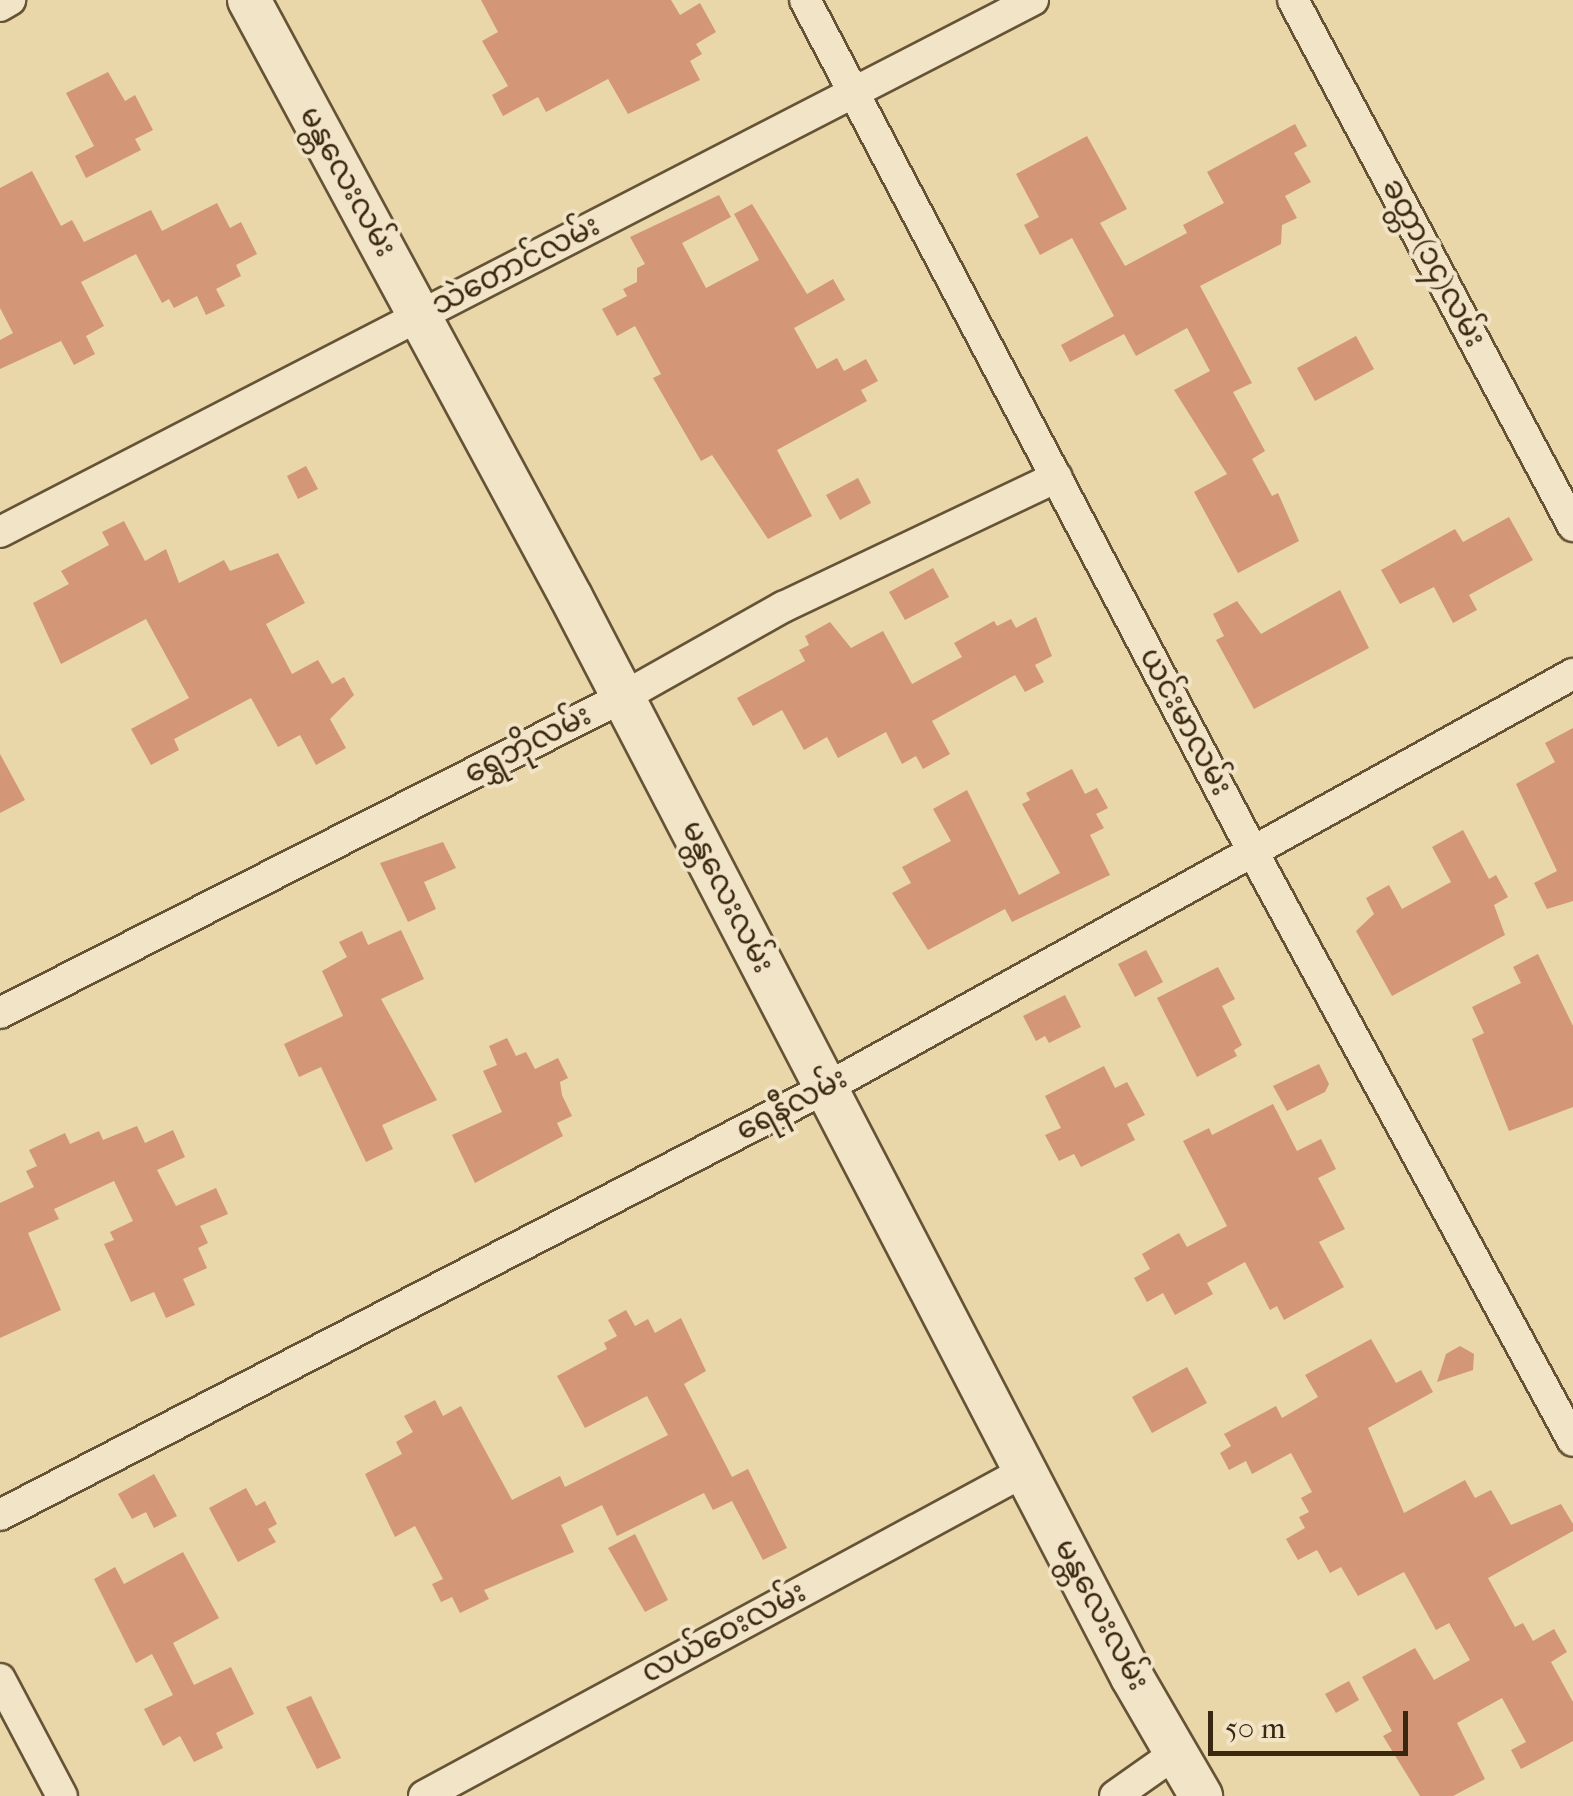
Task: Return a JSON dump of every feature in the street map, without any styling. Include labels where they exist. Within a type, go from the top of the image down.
[{"type":"main road","name":"မန္တလေးလမ်း","points":[[248,0],[623,697],[1025,1470],[1201,1796]]},
{"type":"street","points":[[0,6],[10,0]]},
{"type":"street","name":"ယင်းမာလမ်း","points":[[804,0],[1253,852],[1573,1441]]},
{"type":"street","name":"သဲတောင်လမ်း","points":[[0,532],[1032,0]]},
{"type":"street","name":"ခတ္တာ(၁၄)လမ်း","points":[[1293,0],[1573,526]]},
{"type":"street","name":"ရွှေဘိုလမ်း","points":[[0,1014],[623,697],[783,607],[1056,477]]},
{"type":"street","name":"ရေနီလမ်း","points":[[0,1515],[826,1088],[1573,674]]},
{"type":"street","name":"လယ်ဝေးလမ်း","points":[[424,1796],[1025,1470]]},
{"type":"street","points":[[0,1679],[62,1796]]},
{"type":"street","points":[[1115,1796],[1176,1753]]},
{"type":"building","points":[[481,0],[671,0],[680,15],[700,3],[716,32],[696,44],[702,54],[690,61],[700,80],[628,114],[608,79],[546,112],[538,97],[503,116],[492,95],[508,86],[482,41],[498,32]]},
{"type":"building","points":[[108,72],[125,101],[135,95],[153,130],[135,139],[141,150],[86,178],[75,156],[94,146],[66,93]]},
{"type":"building","points":[[1295,124],[1307,146],[1294,153],[1311,182],[1285,196],[1297,218],[1282,225],[1281,244],[1200,286],[1252,383],[1233,392],[1265,451],[1252,459],[1272,496],[1278,493],[1299,541],[1238,573],[1194,492],[1227,474],[1174,390],[1210,371],[1187,328],[1136,356],[1124,334],[1070,362],[1061,345],[1114,316],[1072,238],[1040,255],[1024,225],[1039,217],[1016,174],[1087,136],[1127,209],[1100,223],[1125,266],[1187,233],[1183,225],[1224,203],[1207,172]]},
{"type":"building","points":[[32,171],[61,226],[72,220],[84,242],[151,210],[162,231],[217,203],[230,228],[241,222],[257,254],[236,265],[241,276],[216,289],[225,306],[206,315],[197,296],[174,308],[169,299],[162,303],[136,254],[81,282],[104,326],[86,336],[95,354],[74,365],[61,341],[0,369],[0,340],[13,333],[0,308],[0,188]]},
{"type":"building","points":[[719,195],[731,217],[682,243],[706,288],[759,260],[734,214],[752,204],[807,294],[833,279],[845,300],[794,328],[817,369],[837,358],[844,371],[866,359],[878,381],[861,390],[867,401],[777,450],[812,516],[768,539],[712,455],[701,461],[653,378],[661,374],[635,326],[617,336],[602,309],[627,296],[623,289],[637,282],[637,268],[645,264],[630,237]]},
{"type":"building","points":[[1356,336],[1374,369],[1315,401],[1297,368]]},
{"type":"building","points":[[306,466],[318,489],[298,499],[287,476]]},
{"type":"building","points":[[858,478],[871,503],[840,520],[826,495]]},
{"type":"building","points":[[1509,517],[1533,560],[1469,595],[1477,610],[1453,623],[1434,587],[1400,604],[1381,570],[1455,529],[1463,542]]},
{"type":"building","points":[[124,521],[145,561],[166,549],[179,583],[224,560],[230,571],[278,553],[305,603],[266,624],[292,674],[318,660],[332,684],[344,677],[354,695],[330,719],[346,748],[316,765],[300,735],[278,747],[251,698],[174,739],[179,750],[151,765],[131,729],[189,698],[146,619],[61,664],[33,603],[69,584],[61,571],[109,545],[102,532]]},
{"type":"building","points":[[933,568],[949,597],[905,620],[889,592]]},
{"type":"building","points":[[1340,590],[1369,648],[1254,709],[1216,640],[1224,636],[1213,614],[1237,601],[1261,634]]},
{"type":"building","points":[[1036,617],[1052,656],[1035,665],[1044,682],[1025,692],[1015,675],[932,721],[950,754],[923,769],[916,756],[902,764],[886,732],[838,758],[827,737],[804,750],[782,710],[753,726],[737,698],[805,661],[799,650],[809,645],[805,636],[830,622],[851,648],[883,631],[912,684],[962,657],[954,643],[994,621],[997,626],[1011,619],[1016,628]]},
{"type":"building","points":[[1573,728],[1573,901],[1547,909],[1534,883],[1557,871],[1516,784],[1555,762],[1545,743]]},
{"type":"building","points":[[0,754],[25,800],[0,813]]},
{"type":"building","points":[[1072,769],[1085,794],[1097,788],[1108,808],[1096,814],[1104,828],[1090,835],[1110,875],[1012,922],[1005,909],[928,950],[892,893],[911,883],[902,867],[951,841],[933,809],[967,790],[1019,895],[1060,873],[1022,804],[1030,800],[1026,793]]},
{"type":"building","points":[[1463,830],[1489,879],[1496,875],[1508,897],[1494,905],[1505,935],[1392,996],[1356,931],[1374,914],[1366,898],[1389,885],[1402,909],[1451,882],[1432,847]]},
{"type":"building","points":[[443,842],[456,868],[424,882],[436,909],[408,922],[380,863]]},
{"type":"building","points":[[401,930],[424,979],[381,999],[437,1100],[382,1125],[393,1149],[366,1162],[321,1067],[299,1077],[284,1044],[343,1016],[322,971],[347,957],[339,942],[362,931],[368,945]]},
{"type":"building","points":[[1146,950],[1163,982],[1135,997],[1118,964]]},
{"type":"building","points":[[1538,954],[1573,1026],[1573,1107],[1509,1131],[1472,1039],[1484,1033],[1472,1007],[1521,983],[1513,967]]},
{"type":"building","points":[[1218,967],[1235,999],[1222,1006],[1242,1045],[1234,1050],[1237,1056],[1197,1077],[1157,998]]},
{"type":"building","points":[[1065,995],[1081,1027],[1049,1043],[1045,1036],[1036,1041],[1023,1016]]},
{"type":"building","points":[[507,1038],[516,1056],[526,1052],[535,1069],[558,1058],[568,1078],[560,1082],[572,1116],[557,1123],[563,1136],[475,1183],[452,1135],[502,1112],[483,1071],[497,1065],[489,1046]]},
{"type":"building","points":[[1319,1064],[1329,1084],[1325,1092],[1287,1111],[1273,1086]]},
{"type":"building","points":[[1104,1066],[1115,1088],[1127,1082],[1145,1115],[1127,1124],[1135,1140],[1081,1167],[1074,1154],[1059,1161],[1045,1135],[1061,1128],[1045,1096]]},
{"type":"building","points":[[1273,1104],[1297,1151],[1321,1139],[1336,1169],[1318,1178],[1345,1229],[1319,1242],[1344,1287],[1284,1320],[1277,1306],[1270,1310],[1245,1262],[1207,1283],[1213,1294],[1175,1315],[1163,1293],[1147,1302],[1134,1278],[1150,1269],[1142,1254],[1179,1233],[1187,1247],[1227,1226],[1183,1141],[1209,1128],[1212,1135]]},
{"type":"building","points":[[137,1126],[145,1143],[173,1130],[185,1157],[157,1170],[176,1206],[216,1188],[228,1214],[200,1226],[208,1243],[198,1248],[207,1268],[183,1279],[195,1305],[166,1318],[154,1292],[131,1302],[104,1244],[114,1240],[110,1232],[133,1221],[114,1181],[54,1209],[59,1219],[28,1233],[61,1310],[0,1338],[0,1203],[34,1187],[26,1171],[37,1166],[29,1150],[65,1133],[70,1144],[99,1131],[103,1140]]},
{"type":"building","points":[[626,1310],[635,1326],[648,1319],[655,1333],[681,1318],[706,1371],[684,1384],[732,1477],[748,1469],[787,1548],[763,1560],[732,1501],[713,1510],[704,1493],[617,1536],[602,1505],[561,1525],[574,1552],[484,1590],[489,1599],[460,1613],[452,1597],[441,1602],[432,1584],[443,1579],[415,1526],[395,1537],[365,1474],[402,1454],[396,1442],[413,1432],[404,1416],[435,1400],[443,1416],[461,1406],[512,1500],[560,1476],[565,1487],[668,1435],[647,1396],[585,1428],[557,1376],[607,1349],[604,1343],[617,1336],[608,1320]]},
{"type":"building","points":[[1371,1339],[1396,1383],[1421,1370],[1433,1392],[1368,1428],[1404,1513],[1465,1480],[1475,1498],[1491,1490],[1511,1525],[1561,1504],[1573,1524],[1573,1531],[1488,1578],[1515,1627],[1523,1623],[1533,1641],[1554,1629],[1567,1652],[1551,1662],[1573,1702],[1573,1741],[1521,1769],[1511,1750],[1526,1742],[1502,1698],[1457,1723],[1485,1779],[1453,1796],[1420,1796],[1383,1736],[1392,1731],[1362,1677],[1415,1648],[1434,1680],[1470,1660],[1449,1623],[1436,1630],[1404,1572],[1358,1596],[1341,1567],[1330,1573],[1317,1550],[1298,1560],[1286,1539],[1305,1528],[1299,1517],[1309,1512],[1301,1498],[1312,1492],[1291,1453],[1252,1474],[1246,1461],[1229,1470],[1220,1453],[1231,1446],[1224,1434],[1276,1406],[1282,1418],[1318,1397],[1305,1375]]},
{"type":"building","points":[[1460,1346],[1474,1354],[1473,1370],[1437,1382],[1446,1354]]},
{"type":"building","points":[[1187,1367],[1207,1403],[1152,1433],[1132,1397]]},
{"type":"building","points":[[154,1474],[177,1516],[154,1528],[146,1512],[132,1519],[118,1494]]},
{"type":"building","points":[[246,1488],[256,1506],[265,1501],[277,1524],[268,1529],[276,1542],[238,1562],[209,1508]]},
{"type":"building","points":[[635,1534],[668,1600],[645,1612],[608,1548]]},
{"type":"building","points":[[183,1552],[219,1618],[173,1643],[194,1685],[231,1667],[254,1714],[216,1733],[223,1748],[194,1762],[180,1736],[163,1746],[144,1709],[173,1695],[152,1654],[136,1663],[94,1579],[115,1567],[124,1584]]},
{"type":"building","points":[[1349,1681],[1359,1700],[1336,1713],[1325,1694]]},
{"type":"building","points":[[311,1696],[341,1758],[317,1769],[286,1707]]}]
